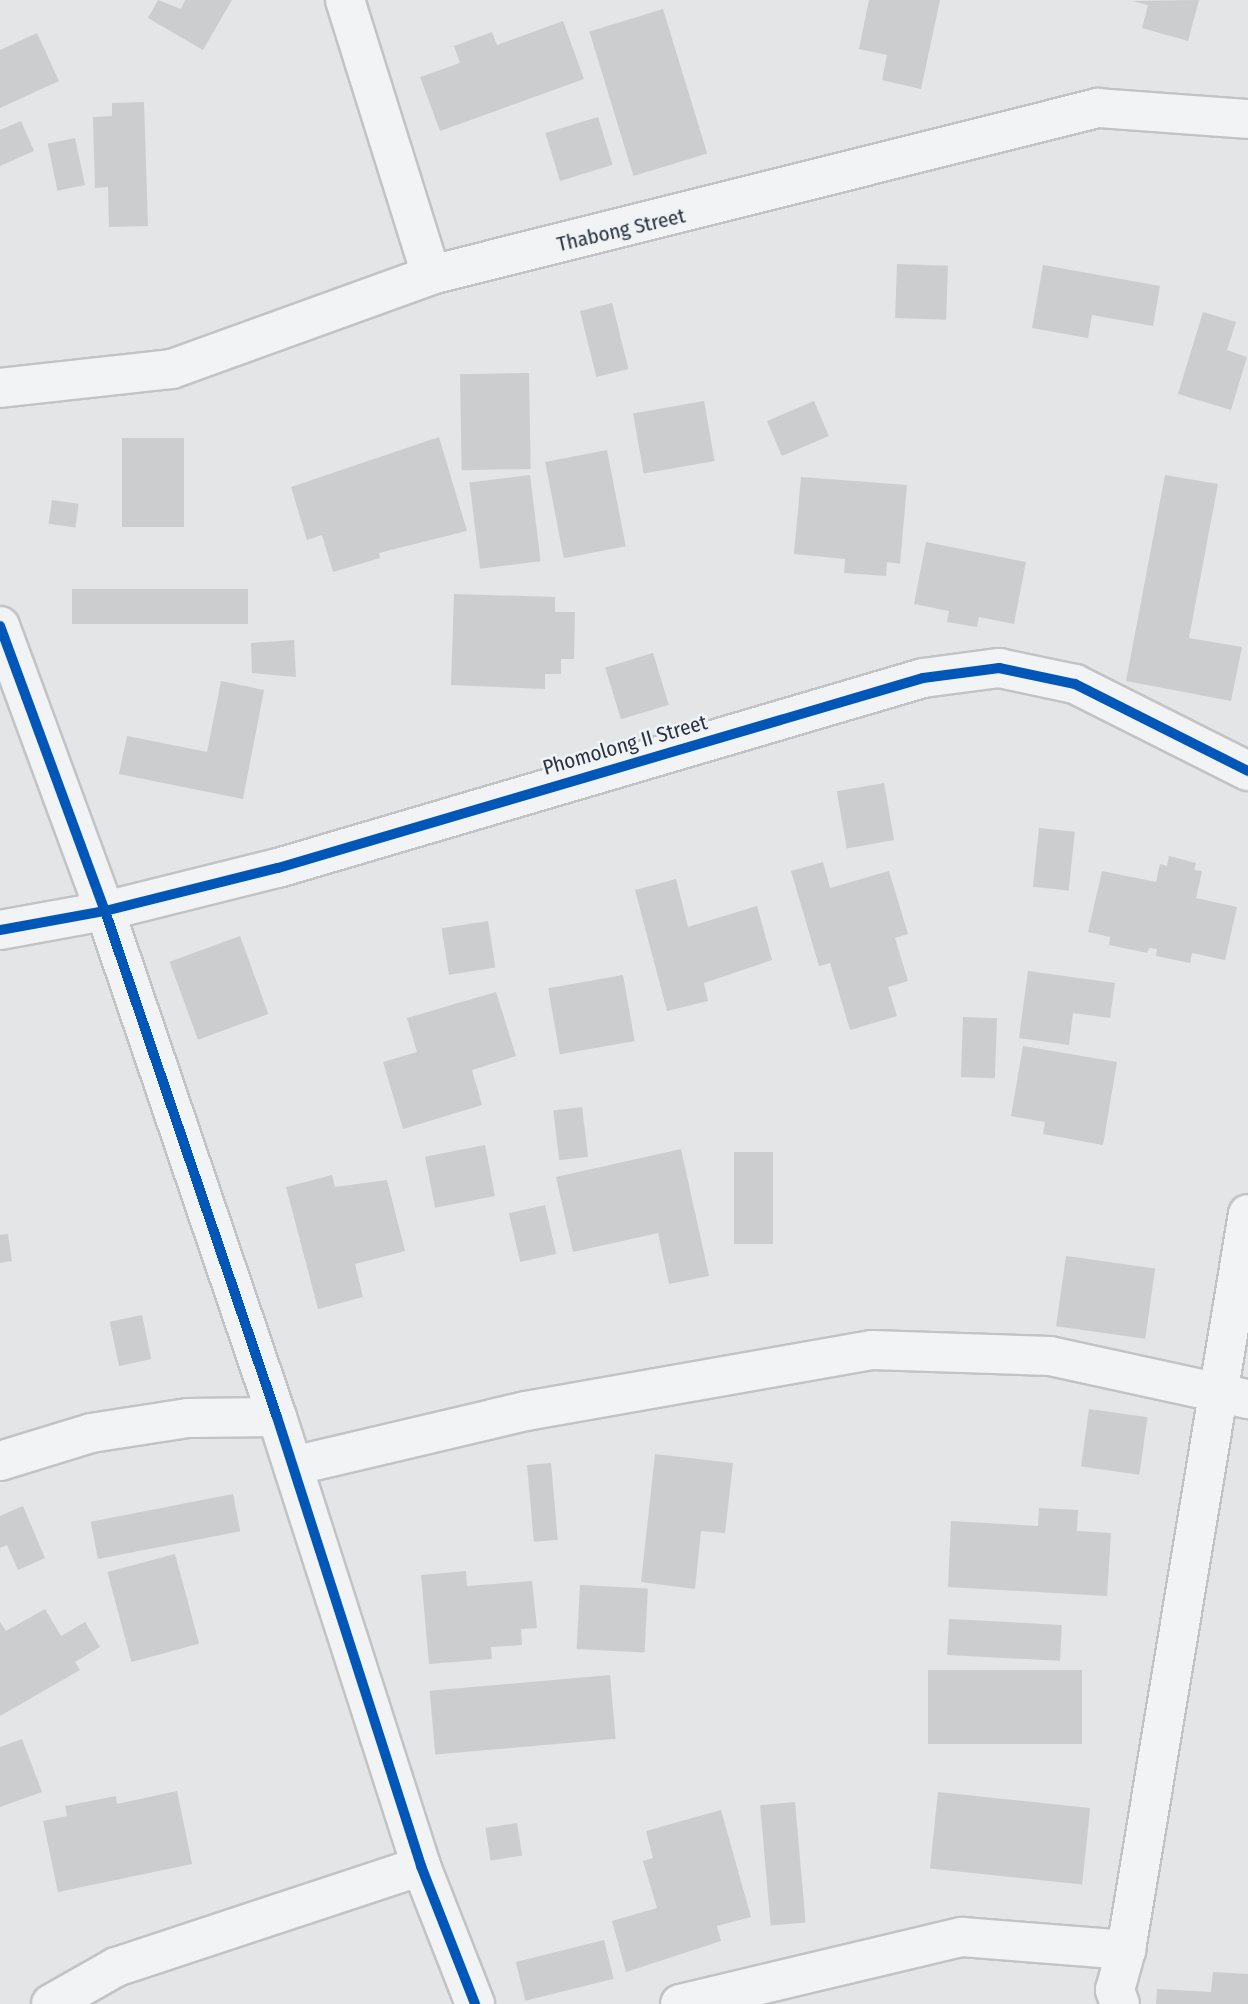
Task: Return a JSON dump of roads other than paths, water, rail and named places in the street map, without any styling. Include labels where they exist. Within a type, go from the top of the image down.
[{"type":"street","points":[[345,0],[430,275]]},
{"type":"street","name":"Thabong Street","points":[[0,388],[172,369],[430,275],[1098,108],[1248,119]]},
{"type":"street","points":[[0,626],[105,911],[293,1465],[422,1866],[475,2004]]},
{"type":"street","name":"Phomolong II Street","points":[[0,930],[105,911],[278,868],[923,678],[999,668],[1075,684],[1248,771]]},
{"type":"street","points":[[1120,2004],[1115,1990],[1126,1950],[1232,1394],[1248,1214]]},
{"type":"street","points":[[293,1465],[526,1411],[872,1350],[1050,1356],[1232,1394]]},
{"type":"street","points":[[0,1461],[91,1433],[188,1418],[277,1417]]},
{"type":"street","points":[[51,2004],[116,1967],[422,1866]]},
{"type":"street","points":[[680,2004],[962,1937],[1126,1950]]}]
